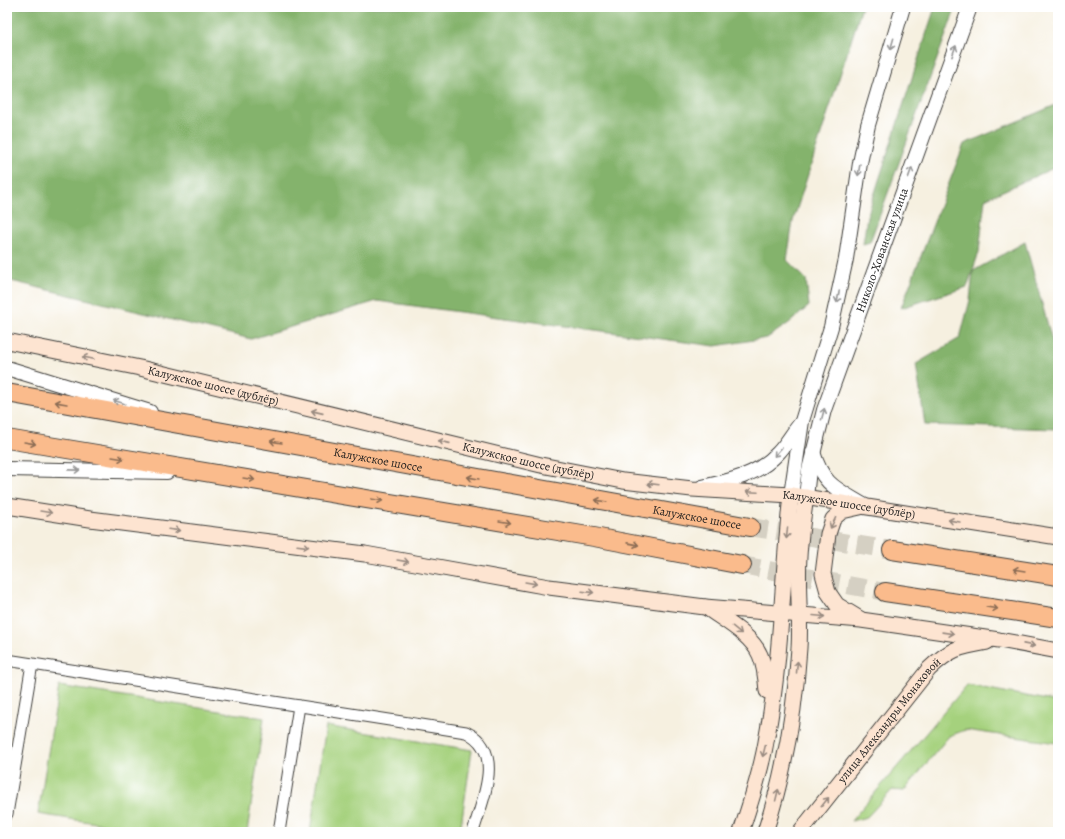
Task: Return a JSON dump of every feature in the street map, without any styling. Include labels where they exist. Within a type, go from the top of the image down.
[{"type":"highway","name":"Калужское шоссе","points":[[7,393],[750,527]]},
{"type":"highway","points":[[7,439],[594,536],[742,565]]},
{"type":"highway","points":[[892,550],[1058,576]]},
{"type":"highway","points":[[885,592],[1058,618]]},
{"type":"main road","name":"Калужское шоссе (дублёр)","points":[[7,341],[140,368],[541,465],[623,480],[692,489],[791,494],[1058,537]]},
{"type":"main road","points":[[741,832],[752,798],[766,744],[778,646],[791,494]]},
{"type":"main road","points":[[765,832],[776,799],[794,710],[799,646],[799,557],[806,497]]},
{"type":"main road","points":[[7,506],[90,519],[365,554],[549,587],[705,607],[861,620],[1000,640],[1058,651]]},
{"type":"main road","points":[[861,620],[838,605],[828,592],[823,574],[828,534],[833,519],[842,511],[865,506]]},
{"type":"main road","points":[[705,607],[746,638],[759,653],[764,665],[770,713]]},
{"type":"main road","name":"улица Александры Монаховой","points":[[800,832],[929,669],[945,654],[965,646],[1000,640]]},
{"type":"street","name":"Николо-Хованская улица","points":[[791,494],[802,421],[837,302],[846,259],[860,163],[868,125],[903,7]]},
{"type":"street","name":"Николо-Хованская улица","points":[[806,497],[813,452],[824,410],[970,7]]},
{"type":"street","points":[[7,368],[210,430]]},
{"type":"street","points":[[692,489],[740,479],[764,466],[779,452],[802,421]]},
{"type":"street","points":[[813,452],[822,475],[828,484],[865,506]]},
{"type":"street","points":[[7,469],[210,473]]},
{"type":"street","points":[[7,660],[456,729],[466,732],[478,738],[488,753],[489,768],[474,832]]},
{"type":"street","points":[[7,814],[32,664]]},
{"type":"street","points":[[279,832],[299,706]]},
{"type":"green space","points":[[7,7],[862,7],[793,221],[787,260],[806,279],[809,306],[789,323],[767,338],[715,346],[377,301],[251,339],[7,280]]},
{"type":"green space","points":[[935,7],[956,7],[870,242],[863,244],[867,217]]},
{"type":"green space","points":[[1058,104],[1058,166],[985,199],[979,252],[967,287],[901,308],[964,144]]},
{"type":"green space","points":[[1025,242],[1058,362],[1058,429],[925,425],[916,364],[960,338],[970,300],[973,271]]},
{"type":"green space","points":[[967,685],[1058,702],[1057,743],[965,730],[949,736],[904,791],[892,790],[867,817],[851,821]]},
{"type":"green space","points":[[59,686],[264,718],[247,832],[153,832],[38,814]]},
{"type":"green space","points":[[326,726],[472,750],[460,832],[310,832]]},
{"type":"tunnel","points":[[750,527],[892,550]]},
{"type":"tunnel","points":[[742,565],[885,592]]}]
